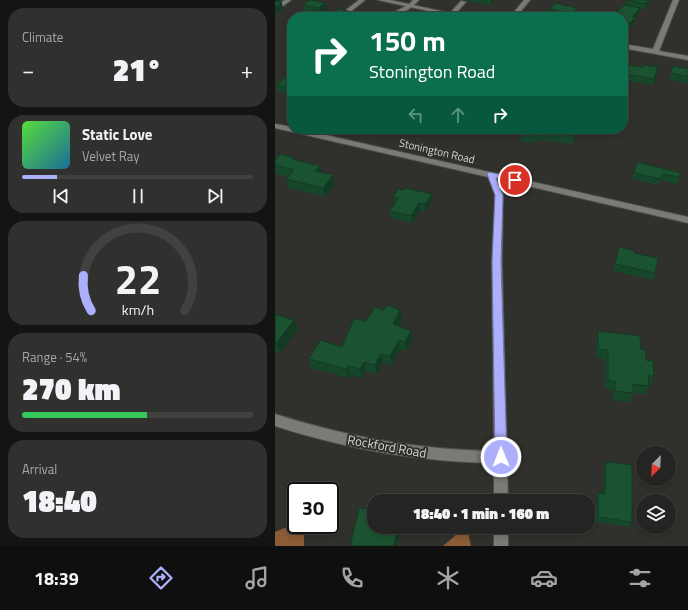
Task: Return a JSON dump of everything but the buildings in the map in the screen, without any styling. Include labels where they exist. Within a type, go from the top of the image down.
[{"type":"street","points":[[381,0],[442,12]]},
{"type":"street","points":[[517,12],[527,0]]},
{"type":"street","points":[[655,52],[676,0]]},
{"type":"street","points":[[628,47],[688,58]]},
{"type":"street","name":"Stonington Road","points":[[275,126],[287,129]]},
{"type":"street","name":"Stonington Road","points":[[311,134],[688,220]]},
{"type":"street","points":[[491,174],[499,195],[497,262],[501,494]]},
{"type":"street","name":"Rockford Road","points":[[275,420],[301,429],[388,448],[464,458],[501,457]]},
{"type":"street","points":[[501,534],[501,546]]},
{"type":"lane","points":[[281,5],[288,0]]},
{"type":"lane","points":[[348,11],[362,0]]},
{"type":"lane","points":[[398,12],[411,6],[416,0]]},
{"type":"lane","points":[[454,12],[463,2]]},
{"type":"shaded area","points":[[287,527],[287,534],[304,534],[304,546],[275,546],[275,532]]},
{"type":"shaded area","points":[[457,534],[468,534],[471,546],[443,546]]},
{"type":"route","points":[[501,457],[497,262],[499,195],[491,174],[515,180]]}]
